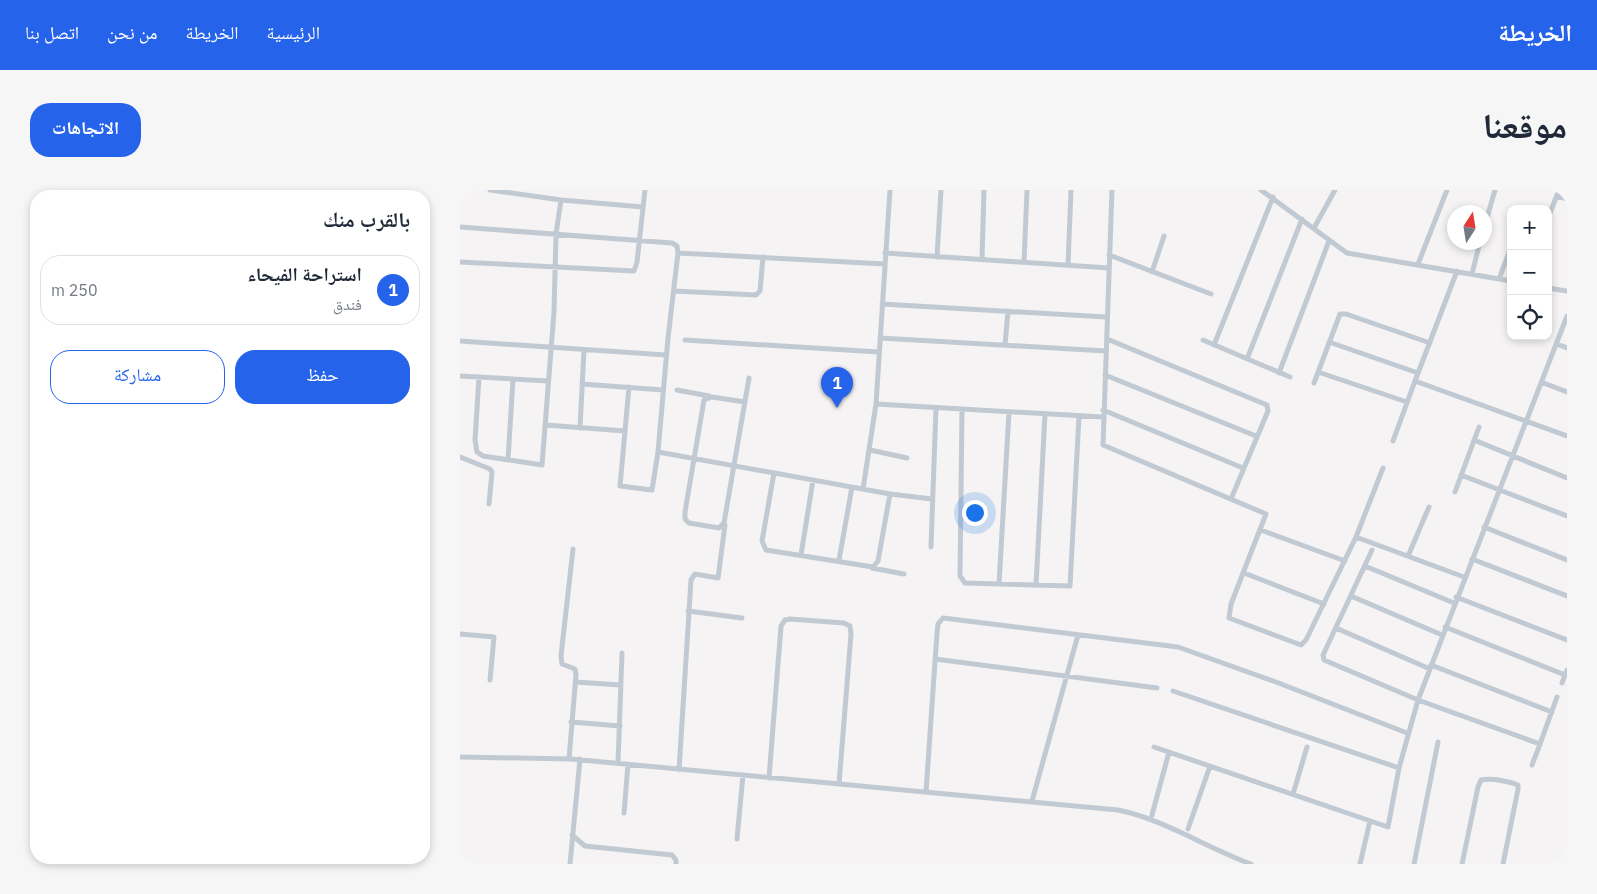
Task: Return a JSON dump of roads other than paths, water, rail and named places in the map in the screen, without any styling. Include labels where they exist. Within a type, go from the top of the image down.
[{"type":"street","points":[[490,190],[561,200],[643,208]]},
{"type":"street","points":[[460,262],[630,272],[636,267],[644,190]]},
{"type":"street","points":[[864,488],[876,404],[890,190]]},
{"type":"street","points":[[937,257],[941,190]]},
{"type":"street","points":[[982,260],[984,190]]},
{"type":"street","points":[[1024,262],[1027,190]]},
{"type":"street","points":[[1068,265],[1071,190]]},
{"type":"street","points":[[1112,190],[1106,317],[1104,446],[1264,512],[1266,517],[1228,614],[1233,620],[1302,644],[1306,640],[1356,537],[1382,468]]},
{"type":"street","points":[[1314,228],[1335,190]]},
{"type":"street","points":[[1418,264],[1447,190]]},
{"type":"street","points":[[1491,205],[1495,190]]},
{"type":"street","points":[[1264,191],[1347,253],[1507,280]]},
{"type":"street","points":[[1552,208],[1558,193],[1567,199]]},
{"type":"street","points":[[1214,345],[1273,198]]},
{"type":"street","points":[[480,377],[475,449],[483,456],[542,465],[546,425],[556,234],[561,200]]},
{"type":"street","points":[[1247,359],[1302,219]]},
{"type":"street","points":[[460,227],[639,240],[672,243],[677,246],[678,253],[666,355],[658,452],[652,490],[620,486],[629,387]]},
{"type":"street","points":[[1152,272],[1164,236]]},
{"type":"street","points":[[1279,373],[1330,241]]},
{"type":"street","points":[[1472,274],[1478,250]]},
{"type":"street","points":[[1499,279],[1510,250]]},
{"type":"street","points":[[678,253],[885,264]]},
{"type":"street","points":[[885,253],[1109,268]]},
{"type":"street","points":[[1109,255],[1211,294]]},
{"type":"street","points":[[674,291],[756,294],[760,291],[763,257]]},
{"type":"street","points":[[1393,441],[1457,271]]},
{"type":"street","points":[[1552,289],[1567,291]]},
{"type":"street","points":[[882,304],[1106,317]]},
{"type":"street","points":[[1005,345],[1008,311]]},
{"type":"street","points":[[1314,383],[1339,316],[1343,314],[1430,343]]},
{"type":"street","points":[[1154,747],[1388,827],[1407,733],[1418,700],[1456,597],[1567,316]]},
{"type":"street","points":[[880,338],[1106,351]]},
{"type":"street","points":[[1107,338],[1266,404],[1268,411],[1231,499]]},
{"type":"street","points":[[685,340],[879,352]]},
{"type":"street","points":[[1203,340],[1290,378]]},
{"type":"street","points":[[460,341],[666,355]]},
{"type":"street","points":[[1329,342],[1418,373]]},
{"type":"street","points":[[1557,344],[1567,348]]},
{"type":"street","points":[[580,428],[584,350]]},
{"type":"street","points":[[1318,372],[1407,402]]},
{"type":"street","points":[[1105,375],[1256,436]]},
{"type":"street","points":[[460,376],[548,381]]},
{"type":"street","points":[[678,770],[688,611],[693,576],[695,574],[718,578],[725,518],[749,378]]},
{"type":"street","points":[[508,460],[513,379]]},
{"type":"street","points":[[1415,380],[1567,436]]},
{"type":"street","points":[[1541,382],[1567,392]]},
{"type":"street","points":[[582,384],[663,390]]},
{"type":"street","points":[[677,390],[744,402]]},
{"type":"street","points":[[712,397],[706,398],[704,402],[684,512],[686,519],[690,523],[719,528],[722,526],[725,518]]},
{"type":"street","points":[[876,404],[1103,417]]},
{"type":"street","points":[[931,547],[936,408]]},
{"type":"street","points":[[962,409],[960,576],[965,583],[1067,587],[1071,584],[1079,416]]},
{"type":"street","points":[[1104,410],[1243,468]]},
{"type":"street","points":[[999,584],[1009,412]]},
{"type":"street","points":[[1036,585],[1045,414]]},
{"type":"street","points":[[546,425],[625,430]]},
{"type":"street","points":[[1454,492],[1479,427]]},
{"type":"street","points":[[1474,440],[1567,478]]},
{"type":"street","points":[[870,450],[907,458]]},
{"type":"street","points":[[658,452],[890,494],[932,499]]},
{"type":"street","points":[[460,457],[486,466],[492,472],[489,504]]},
{"type":"street","points":[[774,473],[763,546],[766,550],[839,560],[904,574]]},
{"type":"street","points":[[1461,475],[1567,516]]},
{"type":"street","points":[[800,555],[812,480]]},
{"type":"street","points":[[839,560],[852,487]]},
{"type":"street","points":[[869,567],[877,564],[890,494]]},
{"type":"street","points":[[1408,556],[1429,507]]},
{"type":"street","points":[[1484,527],[1567,560]]},
{"type":"street","points":[[1261,530],[1344,560]]},
{"type":"street","points":[[1356,537],[1464,577]]},
{"type":"street","points":[[569,758],[575,669],[562,664],[561,656],[573,549]]},
{"type":"street","points":[[1372,550],[1323,655],[1324,660],[1418,700],[1540,744]]},
{"type":"street","points":[[1472,559],[1567,596]]},
{"type":"street","points":[[1365,566],[1454,603]]},
{"type":"street","points":[[1244,574],[1324,604]]},
{"type":"street","points":[[1351,596],[1442,635]]},
{"type":"street","points":[[1456,597],[1567,640]]},
{"type":"street","points":[[688,611],[742,618]]},
{"type":"street","points":[[926,792],[938,624],[942,618],[1178,647],[1407,733]]},
{"type":"street","points":[[769,778],[781,626],[785,620],[790,619],[844,623],[850,626],[851,634],[839,784]]},
{"type":"street","points":[[1445,627],[1566,672],[1562,683]]},
{"type":"street","points":[[1336,628],[1431,667],[1552,712]]},
{"type":"street","points":[[460,634],[494,637],[490,680]]},
{"type":"street","points":[[1032,802],[1078,635]]},
{"type":"street","points":[[618,763],[622,653]]},
{"type":"street","points":[[935,659],[1157,688]]},
{"type":"street","points":[[575,682],[621,685]]},
{"type":"street","points":[[1173,691],[1399,768]]},
{"type":"street","points":[[1532,765],[1557,698]]},
{"type":"street","points":[[571,722],[620,726]]},
{"type":"street","points":[[1414,864],[1438,742]]},
{"type":"street","points":[[1293,794],[1307,747]]},
{"type":"street","points":[[1152,815],[1169,752]]},
{"type":"street","points":[[460,757],[569,758],[1128,812],[1178,831],[1216,851],[1250,864]]},
{"type":"street","points":[[570,864],[580,760]]},
{"type":"street","points":[[624,813],[628,764]]},
{"type":"street","points":[[1188,829],[1210,766]]},
{"type":"street","points":[[737,840],[743,775]]},
{"type":"street","points":[[1462,864],[1478,787],[1481,780],[1487,779],[1518,785],[1503,864]]},
{"type":"street","points":[[1360,864],[1370,821]]},
{"type":"street","points":[[572,835],[585,846],[672,856],[676,860],[676,864]]},
{"type":"place","name":"استراحة الفيحاء","points":[[837,408]]}]
